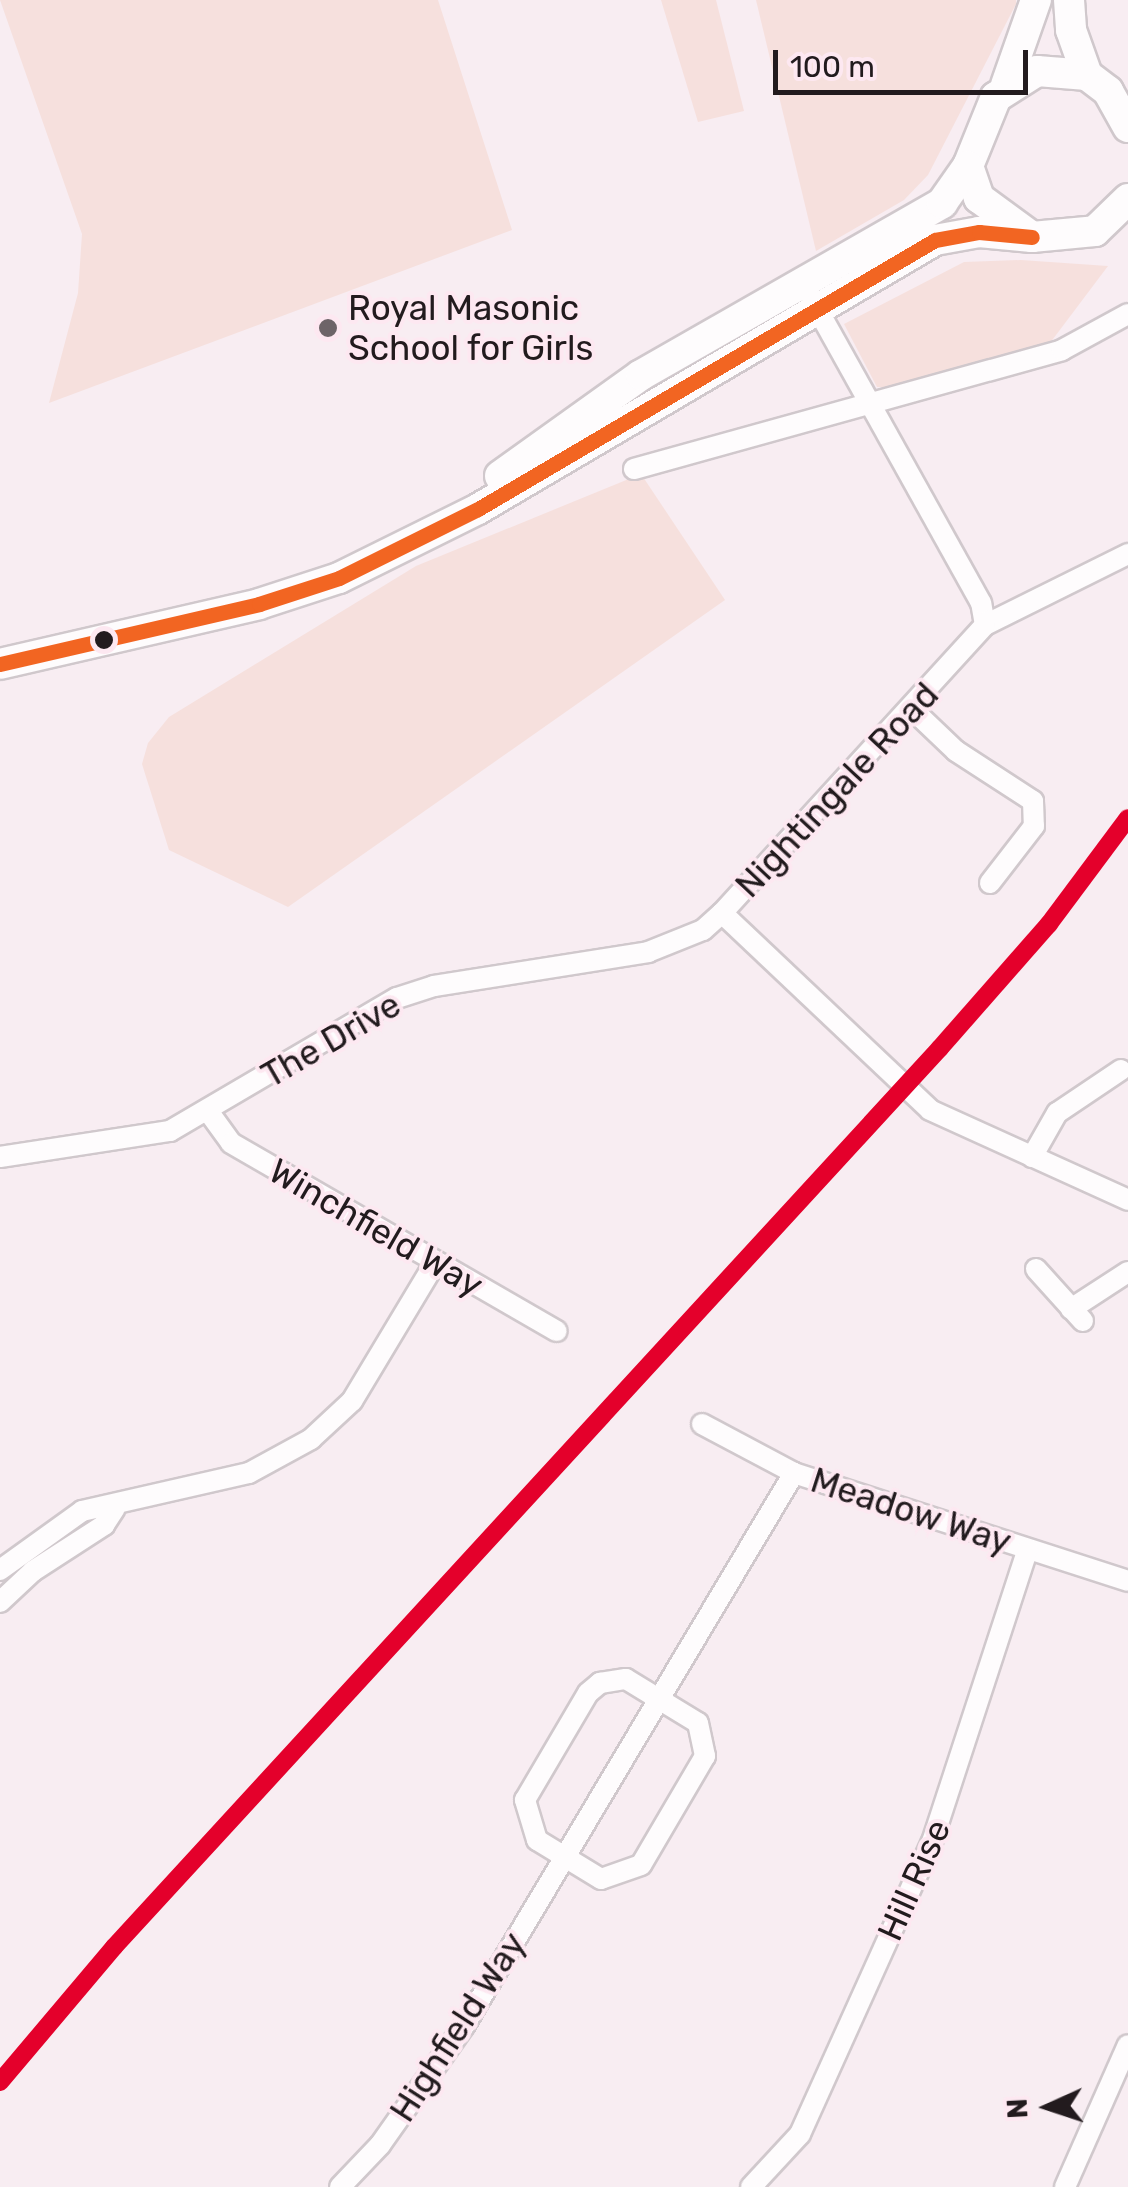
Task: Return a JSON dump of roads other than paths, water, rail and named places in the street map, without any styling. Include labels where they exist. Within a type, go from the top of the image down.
[{"type":"main road","points":[[809,295],[942,203],[968,166],[982,122],[1006,85],[1036,0]]},
{"type":"main road","points":[[1070,5],[1087,75]]},
{"type":"main road","points":[[1006,85],[1048,69],[1087,75],[1108,91],[1128,127]]},
{"type":"main road","points":[[968,166],[979,198],[1032,237]]},
{"type":"main road","points":[[1095,231],[1128,199]]},
{"type":"main road","points":[[0,664],[294,596],[440,525],[641,375],[809,295],[955,233],[1032,237],[1095,231],[1128,236]]},
{"type":"street","points":[[809,295],[981,604],[985,625],[1128,554]]},
{"type":"street","points":[[634,469],[1062,350],[1128,314]]},
{"type":"street","name":"Nightingale Road","points":[[985,625],[912,710],[722,913],[874,1062],[930,1110],[1128,1200]]},
{"type":"street","points":[[912,710],[956,751],[1033,801],[1030,833],[990,883]]},
{"type":"street","name":"The Drive","points":[[0,1157],[151,1137],[208,1112],[397,998],[434,986],[648,952],[676,944],[722,913]]},
{"type":"street","points":[[1032,1157],[1058,1112],[1121,1070]]},
{"type":"street","name":"Winchfield Way","points":[[208,1112],[230,1143],[556,1332]]},
{"type":"street","points":[[0,1570],[82,1510],[116,1508],[249,1473],[311,1439],[352,1401],[436,1264]]},
{"type":"street","points":[[1036,1268],[1077,1315],[1128,1272]]},
{"type":"street","name":"Meadow Way","points":[[702,1424],[794,1473],[1128,1581]]},
{"type":"street","name":"Highfield Way","points":[[340,2187],[380,2145],[464,2026],[664,1697],[794,1473]]},
{"type":"street","points":[[0,1602],[33,1570],[104,1526],[116,1508]]},
{"type":"street","name":"Hill Rise","points":[[751,2187],[800,2134],[932,1842],[1028,1549]]},
{"type":"street","points":[[618,1680],[664,1697],[698,1722],[706,1756],[641,1865],[600,1879],[533,1834],[525,1800],[593,1687],[618,1680]]},
{"type":"street","points":[[1064,2187],[1128,2045]]},
{"type":"place","name":"Royal Masonic School for Girls","points":[[328,328]]}]
